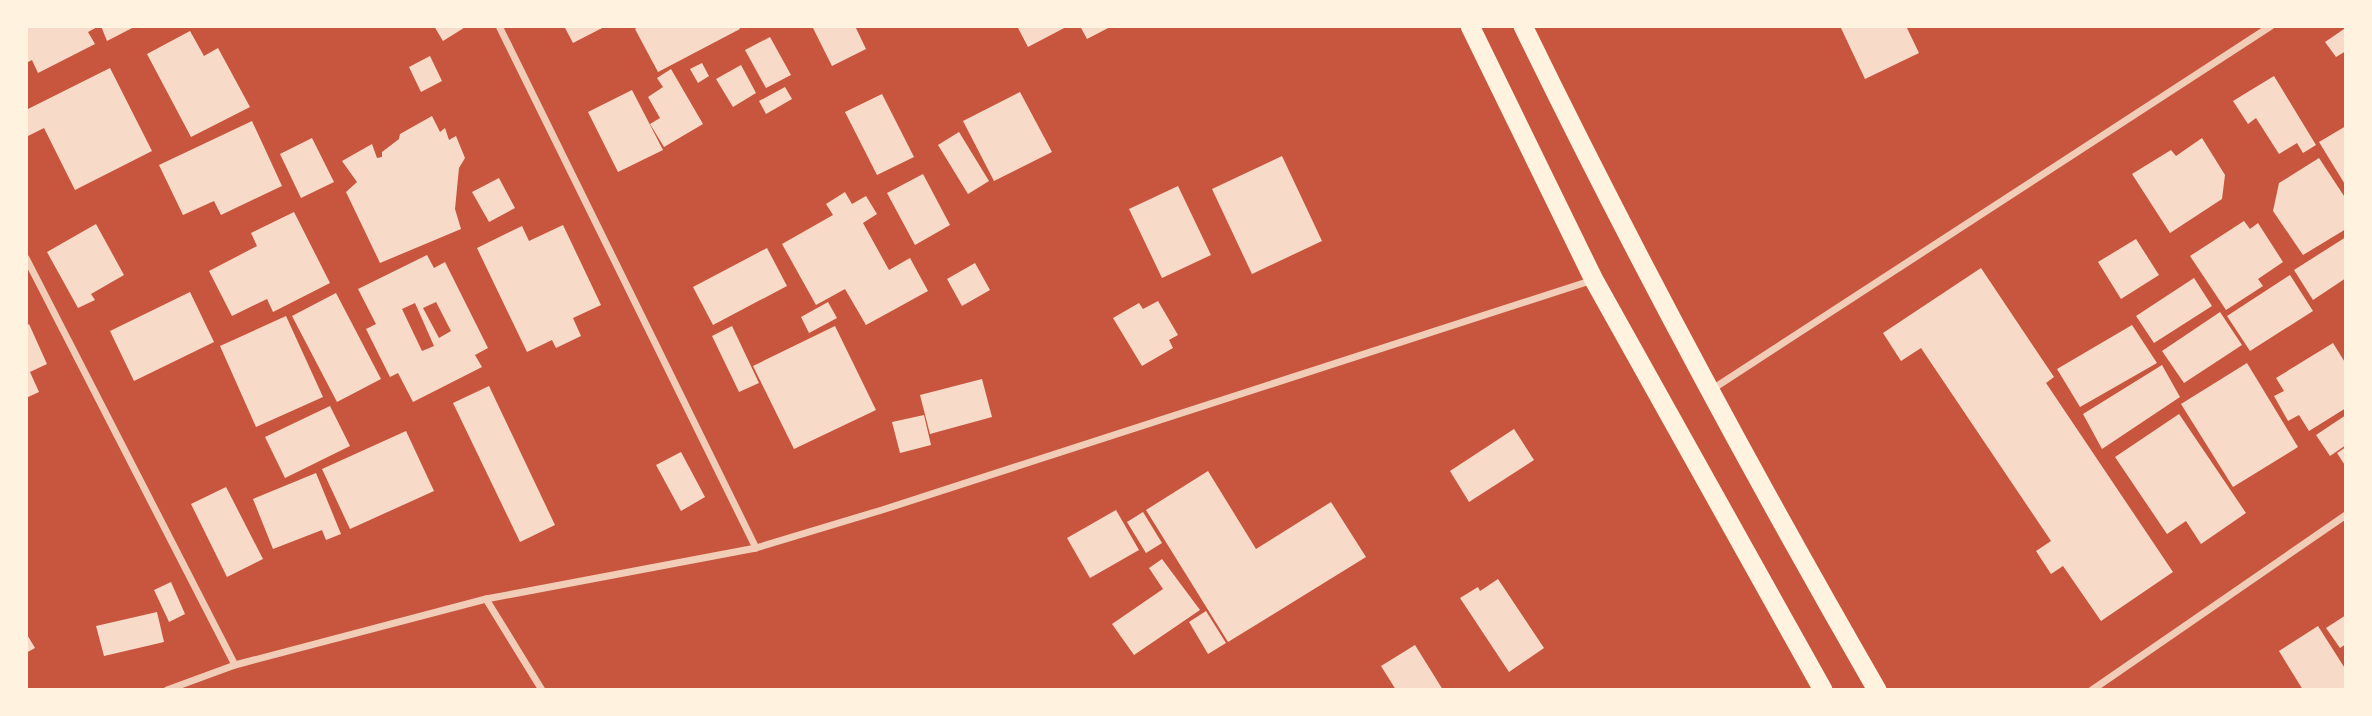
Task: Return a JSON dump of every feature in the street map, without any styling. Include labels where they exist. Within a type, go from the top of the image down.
[{"type":"highway","points":[[1470,26],[1594,280],[1823,690]]},
{"type":"highway","points":[[1523,26],[1655,288],[1772,507],[1877,690]]},
{"type":"street","points":[[499,26],[756,548]]},
{"type":"street","points":[[1710,391],[2271,26]]},
{"type":"street","points":[[26,258],[235,665]]},
{"type":"street","points":[[167,690],[235,665],[486,599],[756,548],[883,510],[1594,280]]},
{"type":"street","points":[[2092,690],[2346,515]]},
{"type":"street","points":[[486,599],[542,690]]},
{"type":"building","points":[[31,26],[99,26],[88,32],[95,44],[38,73],[32,60],[26,63],[26,29]]},
{"type":"building","points":[[101,26],[136,26],[107,41]]},
{"type":"building","points":[[434,26],[467,26],[443,41]]},
{"type":"building","points":[[564,26],[606,26],[573,43]]},
{"type":"building","points":[[640,26],[738,26],[740,29],[658,72],[635,29]]},
{"type":"building","points":[[812,26],[855,26],[866,49],[832,66]]},
{"type":"building","points":[[1017,26],[1068,26],[1028,47]]},
{"type":"building","points":[[1080,26],[1112,26],[1087,39]]},
{"type":"building","points":[[1840,26],[1906,26],[1919,53],[1865,79]]},
{"type":"building","points":[[2344,29],[2346,51],[2336,57],[2325,42]]},
{"type":"building","points":[[190,31],[204,56],[218,48],[250,107],[191,137],[147,54]]},
{"type":"building","points":[[770,37],[791,75],[766,88],[745,50]]},
{"type":"building","points":[[430,56],[442,81],[421,92],[409,67]]},
{"type":"building","points":[[702,63],[709,76],[698,83],[690,69]]},
{"type":"building","points":[[741,65],[756,93],[733,107],[716,79]]},
{"type":"building","points":[[110,68],[152,151],[75,190],[44,128],[26,137],[26,110]]},
{"type":"building","points":[[671,69],[703,124],[664,147],[650,124],[660,118],[648,97],[663,87],[657,78]]},
{"type":"building","points":[[2274,76],[2316,145],[2303,153],[2297,143],[2279,154],[2256,118],[2248,124],[2233,101]]},
{"type":"building","points":[[785,87],[792,99],[766,114],[759,101]]},
{"type":"building","points":[[632,90],[663,150],[618,172],[588,112]]},
{"type":"building","points":[[1020,92],[1052,152],[994,181],[963,121]]},
{"type":"building","points":[[882,94],[914,157],[877,175],[845,112]]},
{"type":"building","points":[[432,116],[440,132],[445,128],[449,140],[456,136],[465,158],[459,168],[455,209],[461,229],[380,263],[346,192],[357,182],[342,161],[372,144],[377,158],[382,157],[382,152],[399,139],[400,134]]},
{"type":"building","points":[[252,121],[282,186],[221,215],[214,201],[183,215],[159,165]]},
{"type":"building","points":[[2346,126],[2346,186],[2319,142]]},
{"type":"building","points":[[959,132],[989,181],[968,194],[938,145]]},
{"type":"building","points":[[312,138],[334,182],[301,198],[280,154]]},
{"type":"building","points":[[2202,138],[2225,175],[2222,199],[2170,233],[2132,174],[2171,150],[2176,156]]},
{"type":"building","points":[[1282,156],[1322,241],[1252,274],[1212,189]]},
{"type":"building","points":[[2319,158],[2346,199],[2346,229],[2303,255],[2273,211],[2279,183]]},
{"type":"building","points":[[923,174],[950,225],[915,245],[887,193]]},
{"type":"building","points":[[499,178],[515,208],[489,222],[472,192]]},
{"type":"building","points":[[1178,186],[1211,255],[1162,278],[1129,209]]},
{"type":"building","points":[[845,192],[852,204],[866,196],[877,214],[863,223],[889,270],[910,258],[928,291],[866,325],[845,289],[816,305],[782,244],[833,215],[826,204]]},
{"type":"building","points":[[294,212],[330,283],[273,312],[267,299],[232,316],[209,271],[257,246],[251,233]]},
{"type":"building","points":[[2244,221],[2250,229],[2258,223],[2283,262],[2258,279],[2263,286],[2226,310],[2190,256]]},
{"type":"building","points":[[96,224],[124,275],[91,294],[95,300],[78,308],[47,252]]},
{"type":"building","points":[[563,225],[601,305],[573,318],[581,336],[556,348],[552,340],[527,352],[477,248],[522,226],[529,241]]},
{"type":"building","points":[[2346,237],[2346,278],[2313,300],[2294,270]]},
{"type":"building","points":[[2136,239],[2159,275],[2121,299],[2098,262]]},
{"type":"building","points":[[767,248],[787,286],[713,325],[693,287]]},
{"type":"building","points":[[427,255],[434,268],[445,262],[488,348],[475,355],[482,367],[413,402],[398,373],[390,377],[366,329],[376,324],[358,289]],"holes":[[[436,302],[451,331],[439,338],[423,308]],[[415,303],[434,346],[422,351],[402,309]]]},
{"type":"building","points":[[975,263],[990,290],[962,306],[947,279]]},
{"type":"building","points":[[1981,268],[2054,377],[2046,383],[2173,572],[2101,621],[2063,566],[2051,574],[2036,551],[2051,541],[1921,348],[1901,361],[1883,333]]},
{"type":"building","points":[[2290,275],[2313,311],[2250,351],[2227,316]]},
{"type":"building","points":[[2194,278],[2212,306],[2154,343],[2136,316]]},
{"type":"building","points":[[190,292],[214,342],[134,381],[110,331]]},
{"type":"building","points":[[336,293],[381,379],[337,402],[292,316]]},
{"type":"building","points":[[1158,301],[1178,335],[1169,340],[1173,348],[1142,366],[1113,318],[1139,303],[1143,309]]},
{"type":"building","points":[[828,302],[837,318],[809,333],[801,317]]},
{"type":"building","points":[[2220,312],[2242,345],[2184,383],[2162,351]]},
{"type":"building","points":[[286,316],[323,397],[256,427],[220,346]]},
{"type":"building","points":[[29,324],[47,364],[30,372],[39,392],[26,398],[26,326]]},
{"type":"building","points":[[2132,325],[2157,363],[2080,407],[2057,369]]},
{"type":"building","points":[[732,326],[759,383],[739,392],[712,336]]},
{"type":"building","points":[[835,326],[876,410],[794,449],[753,366]]},
{"type":"building","points":[[2333,343],[2346,364],[2346,408],[2309,431],[2299,415],[2288,421],[2274,396],[2284,391],[2276,378]]},
{"type":"building","points":[[2247,363],[2298,447],[2233,487],[2181,404]]},
{"type":"building","points":[[2162,365],[2180,397],[2102,449],[2083,414]]},
{"type":"building","points":[[982,379],[992,417],[930,434],[920,395]]},
{"type":"building","points":[[489,386],[555,525],[520,542],[453,403]]},
{"type":"building","points":[[330,406],[350,446],[285,478],[265,437]]},
{"type":"building","points":[[2179,414],[2246,513],[2201,544],[2186,521],[2167,534],[2115,457]]},
{"type":"building","points":[[924,415],[931,445],[900,453],[892,422]]},
{"type":"building","points":[[2346,415],[2346,445],[2330,456],[2316,435]]},
{"type":"building","points":[[1514,429],[1534,460],[1469,502],[1450,471]]},
{"type":"building","points":[[406,431],[434,491],[350,529],[322,469]]},
{"type":"building","points":[[2346,447],[2346,467],[2337,453]]},
{"type":"building","points":[[681,452],[705,497],[681,511],[656,465]]},
{"type":"building","points":[[1208,471],[1256,549],[1331,502],[1366,557],[1228,642],[1146,510]]},
{"type":"building","points":[[316,473],[341,534],[326,540],[322,530],[273,549],[253,499]]},
{"type":"building","points":[[226,487],[263,559],[227,577],[191,504]]},
{"type":"building","points":[[1116,510],[1139,550],[1090,578],[1067,538]]},
{"type":"building","points":[[1143,512],[1162,543],[1146,553],[1127,522]]},
{"type":"building","points":[[1162,559],[1200,610],[1134,655],[1112,624],[1163,589],[1149,568]]},
{"type":"building","points":[[1498,579],[1544,648],[1509,672],[1460,598],[1478,587],[1480,591]]},
{"type":"building","points":[[171,582],[185,614],[169,622],[154,590]]},
{"type":"building","points":[[1206,611],[1226,643],[1208,654],[1189,622]]},
{"type":"building","points":[[157,612],[164,642],[104,656],[96,626]]},
{"type":"building","points":[[2346,615],[2346,644],[2340,648],[2326,628]]},
{"type":"building","points":[[2318,626],[2346,670],[2346,690],[2303,690],[2279,651]]},
{"type":"building","points":[[26,633],[35,648],[26,653]]},
{"type":"building","points":[[1415,645],[1443,690],[1396,690],[1381,666]]}]
